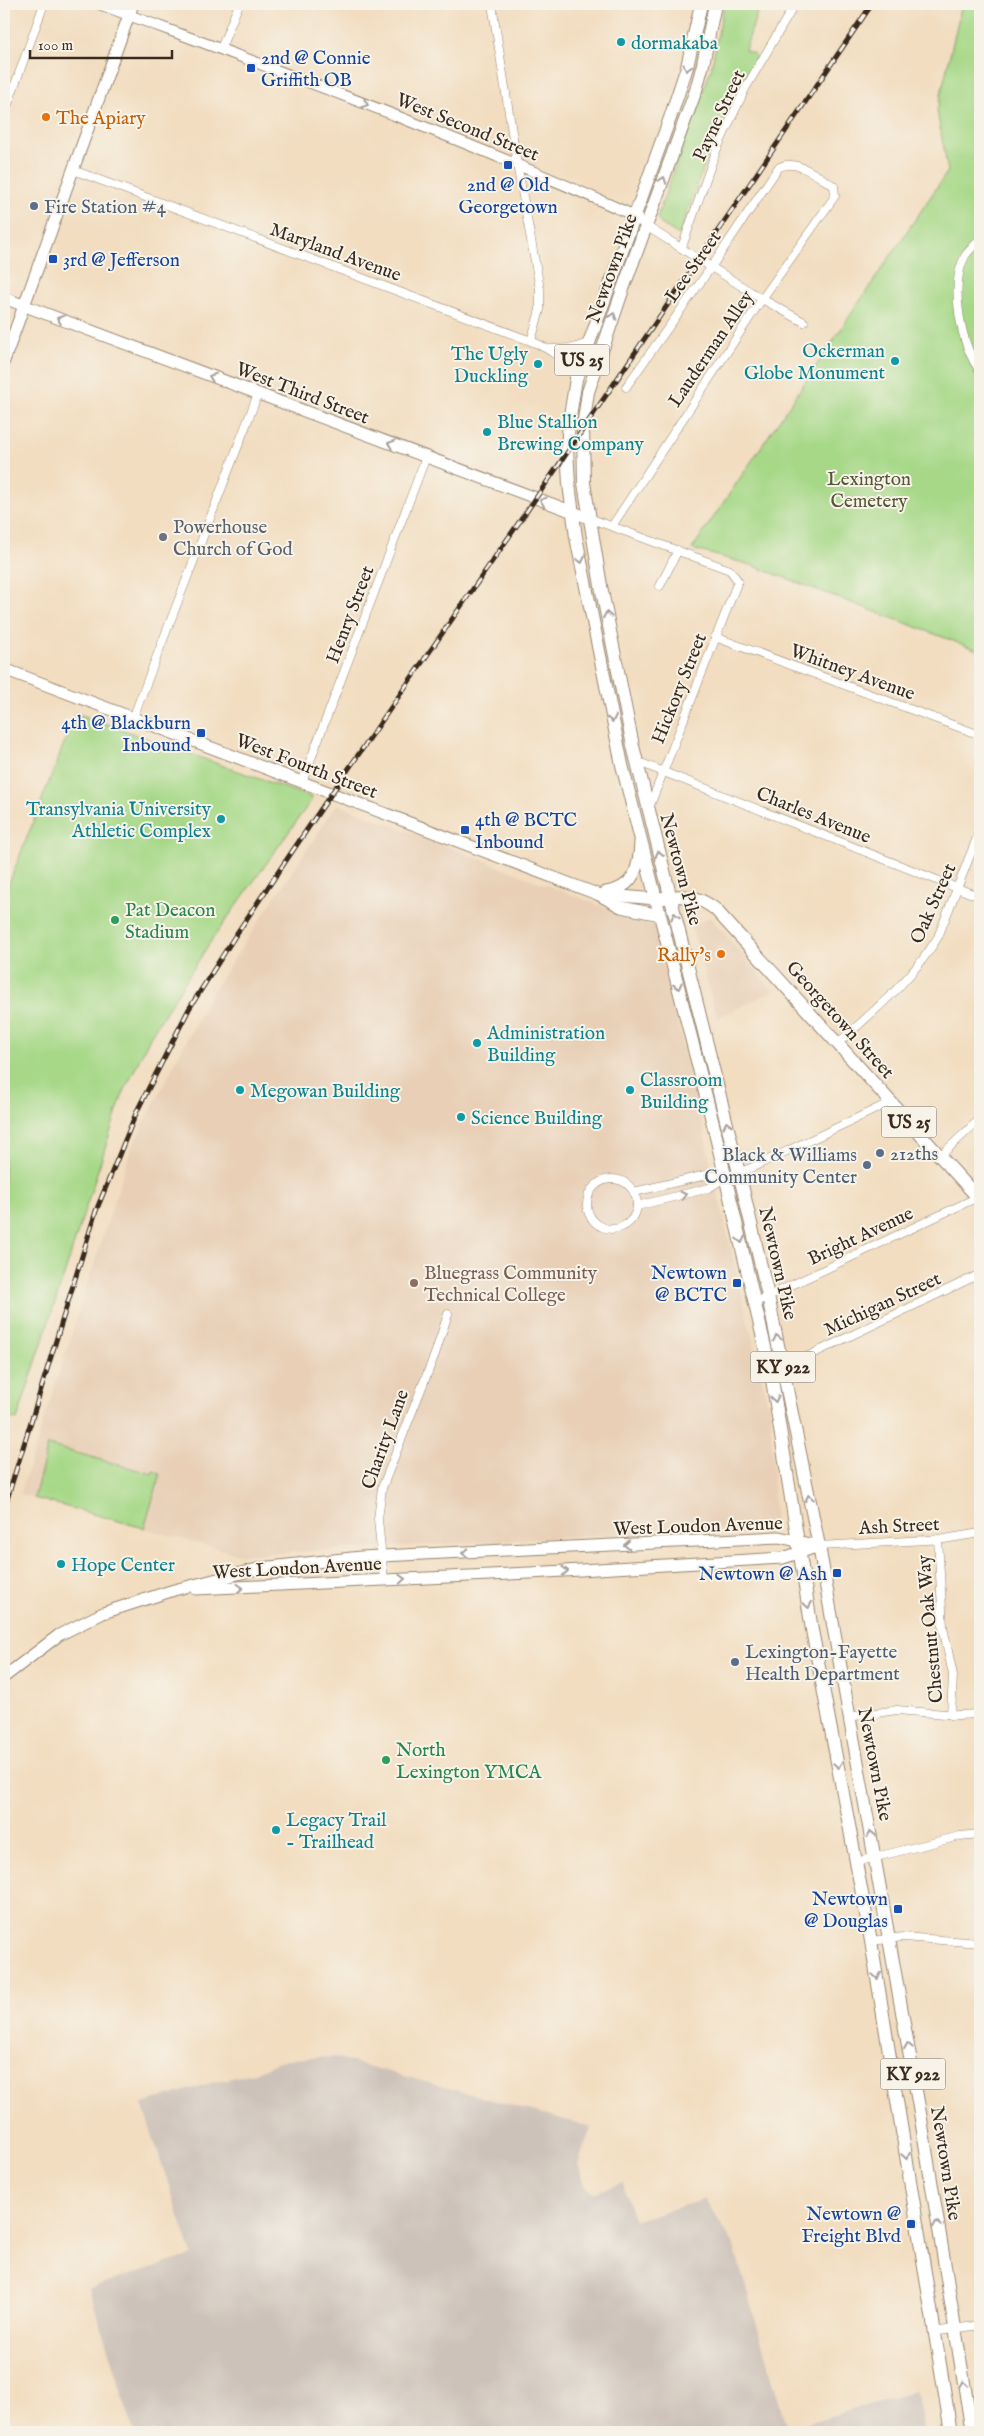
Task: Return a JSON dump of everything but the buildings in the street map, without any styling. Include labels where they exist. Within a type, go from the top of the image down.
[{"type":"main road","points":[[4,361],[133,4]]},
{"type":"main road","name":"Newtown Pike","points":[[700,4],[687,68],[576,379],[569,422],[568,448],[572,512],[620,756],[756,1302],[777,1371],[819,1546],[848,1717],[889,1937],[972,2432]]},
{"type":"main road","name":"Newtown Pike","points":[[715,4],[696,90],[588,392],[582,448],[589,518],[636,761],[740,1173],[768,1296],[800,1554],[871,1941],[933,2332],[952,2432]]},
{"type":"main road","name":"West Third Street","points":[[4,298],[589,518]]},
{"type":"main road","name":"West Fourth Street","points":[[4,669],[597,894],[621,908],[660,915]]},
{"type":"main road","points":[[597,894],[624,888],[633,878],[637,870],[640,838]]},
{"type":"main road","name":"West Fourth Street","points":[[597,894],[656,899]]},
{"type":"main road","name":"Georgetown Street","points":[[656,899],[682,894],[697,898],[715,909],[979,1199]]},
{"type":"main road","name":"West Loudon Avenue","points":[[4,1677],[48,1642],[79,1624],[108,1611],[174,1590],[261,1568],[382,1557],[779,1537],[819,1546]]},
{"type":"main road","name":"West Loudon Avenue","points":[[174,1590],[764,1559],[800,1554],[819,1546]]},
{"type":"main road","points":[[911,2187],[931,2185]]},
{"type":"main road","points":[[927,2294],[948,2291]]},
{"type":"street","points":[[4,115],[44,4]]},
{"type":"street","name":"West Second Street","points":[[99,4],[221,48],[517,164],[635,216],[646,226],[762,299],[804,322]]},
{"type":"street","points":[[221,48],[239,4]]},
{"type":"street","points":[[492,4],[517,164],[541,298],[532,341]]},
{"type":"street","name":"Payne Street","points":[[682,247],[716,151],[745,89],[795,4]]},
{"type":"street","name":"Lee Street","points":[[626,387],[712,266],[774,174],[784,164],[797,165],[834,186],[836,190]]},
{"type":"street","name":"Maryland Avenue","points":[[73,170],[532,341],[551,349],[568,364],[576,379]]},
{"type":"street","name":"Lauderman Alley","points":[[612,526],[762,299],[835,196],[836,190]]},
{"type":"street","points":[[980,239],[965,257],[958,285],[961,325],[970,355],[980,371]]},
{"type":"street","points":[[551,349],[573,348],[588,343]]},
{"type":"street","points":[[132,718],[258,394]]},
{"type":"street","name":"Henry Street","points":[[302,782],[426,457]]},
{"type":"street","points":[[589,518],[678,550],[660,586]]},
{"type":"street","name":"Hickory Street","points":[[648,811],[738,581],[737,576],[730,570],[678,550]]},
{"type":"street","name":"Whitney Avenue","points":[[715,637],[980,735]]},
{"type":"street","name":"Charles Avenue","points":[[636,761],[980,897]]},
{"type":"street","name":"Oak Street","points":[[837,1044],[907,980],[920,965],[938,937],[980,830]]},
{"type":"street","points":[[637,1206],[709,1188],[726,1177],[740,1173],[891,1102]]},
{"type":"street","points":[[940,1156],[980,1119]]},
{"type":"street","points":[[634,1192],[706,1175],[726,1177]]},
{"type":"street","points":[[606,1179],[619,1179],[634,1192],[637,1206],[631,1221],[625,1226],[609,1229],[593,1221],[586,1206],[592,1189],[606,1179]]},
{"type":"street","name":"Bright Avenue","points":[[756,1302],[979,1199]]},
{"type":"street","name":"Michigan Street","points":[[777,1371],[980,1274]]},
{"type":"street","name":"Charity Lane","points":[[384,1580],[378,1520],[382,1488],[448,1314]]},
{"type":"street","name":"Ash Street","points":[[819,1546],[938,1540],[980,1533]]},
{"type":"street","name":"Chestnut Oak Way","points":[[938,1540],[943,1627],[953,1675],[951,1715]]},
{"type":"street","points":[[848,1717],[897,1710],[951,1715],[980,1714]]},
{"type":"street","points":[[856,1862],[960,1836],[980,1834]]},
{"type":"street","points":[[871,1941],[889,1937],[980,1943]]},
{"type":"street","points":[[933,2332],[980,2325]]},
{"type":"shaded area","name":"Bluegrass Community Technical College","points":[[337,804],[655,927],[771,1417],[775,1526],[241,1555],[20,1494],[131,1149],[208,998]]},
{"type":"shaded area","points":[[710,917],[773,991],[717,1018],[691,926]]},
{"type":"shaded area","points":[[334,2057],[591,2127],[578,2164],[585,2185],[593,2193],[623,2183],[634,2221],[705,2199],[733,2243],[787,2429],[916,2391],[924,2432],[134,2432],[89,2288],[192,2255],[142,2104],[214,2082],[254,2073],[285,2059]]},
{"type":"green space","points":[[724,4],[760,4],[745,50],[754,54],[757,58],[714,139],[679,235],[661,224],[657,217],[711,69]]},
{"type":"green space","name":"Lexington Cemetery","points":[[962,4],[980,4],[980,651],[751,565],[692,549],[948,171],[937,111]]},
{"type":"green space","name":"Pat Deacon Stadium","points":[[76,713],[313,798],[209,944],[151,1035],[122,1096],[17,1420],[4,1416],[4,896]]},
{"type":"green space","points":[[48,1445],[152,1474],[153,1471],[159,1473],[160,1476],[144,1528],[34,1498]]},
{"type":"railway","points":[[4,1509],[96,1211],[137,1111],[189,1009],[235,936],[327,800],[558,466],[872,4]]},
{"type":"place","name":"dormakaba","points":[[621,42]]},
{"type":"place","name":"2nd @ Connie Griffith OB","points":[[251,68]]},
{"type":"place","name":"The Apiary","points":[[46,117]]},
{"type":"place","name":"2nd @ Old Georgetown","points":[[508,165]]},
{"type":"place","name":"Fire Station #4","points":[[34,206]]},
{"type":"place","name":"3rd @ Jefferson","points":[[53,259]]},
{"type":"place","name":"Ockerman Globe Monument","points":[[895,361]]},
{"type":"place","name":"The Ugly Duckling","points":[[538,364]]},
{"type":"place","name":"Blue Stallion Brewing Company","points":[[487,432]]},
{"type":"place","name":"Powerhouse Church of God","points":[[163,537]]},
{"type":"place","name":"4th @ Blackburn Inbound","points":[[201,733]]},
{"type":"place","name":"Transylvania University Athletic Complex","points":[[221,819]]},
{"type":"place","name":"4th @ BCTC Inbound","points":[[465,830]]},
{"type":"place","name":"Pat Deacon Stadium","points":[[115,920]]},
{"type":"place","name":"Rally's","points":[[721,954]]},
{"type":"place","name":"Administration Building","points":[[477,1043]]},
{"type":"place","name":"Megowan Building","points":[[240,1090]]},
{"type":"place","name":"Classroom Building","points":[[630,1090]]},
{"type":"place","name":"Science Building","points":[[461,1117]]},
{"type":"place","name":"212ths","points":[[880,1153]]},
{"type":"place","name":"Black & Williams Community Center","points":[[867,1165]]},
{"type":"place","name":"Bluegrass Community Technical College","points":[[414,1283]]},
{"type":"place","name":"Newtown @ BCTC","points":[[737,1283]]},
{"type":"place","name":"Hope Center","points":[[61,1564]]},
{"type":"place","name":"Newtown @ Ash","points":[[837,1573]]},
{"type":"place","name":"Lexington-Fayette Health Department","points":[[735,1662]]},
{"type":"place","name":"North Lexington YMCA","points":[[386,1760]]},
{"type":"place","name":"Legacy Trail - Trailhead","points":[[276,1830]]},
{"type":"place","name":"Newtown @ Douglas","points":[[898,1909]]},
{"type":"place","name":"Newtown @ Freight Blvd","points":[[911,2224]]}]
